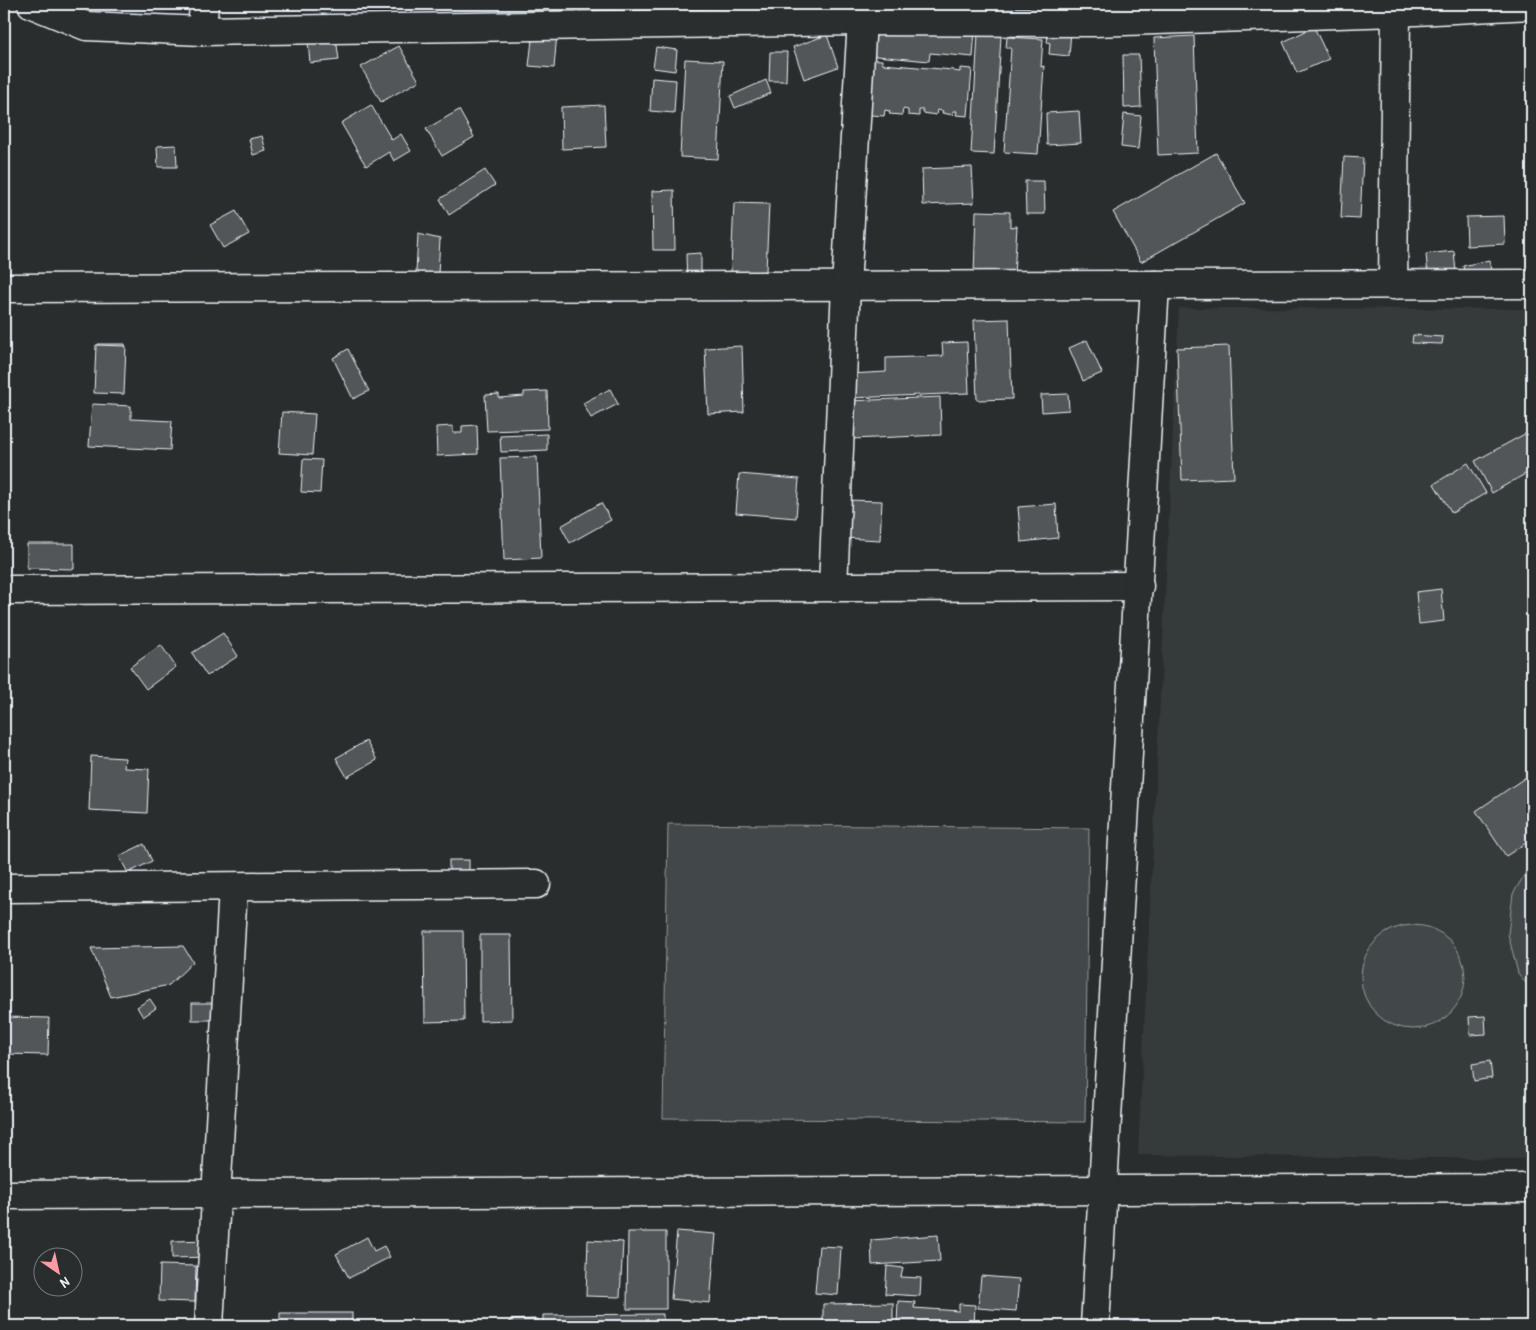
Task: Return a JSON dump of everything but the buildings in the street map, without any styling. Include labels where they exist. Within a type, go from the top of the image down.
[{"type":"street","points":[[32,4],[86,26],[202,32],[863,12],[1094,22],[1396,12],[1532,5]]},
{"type":"street","points":[[202,32],[204,4]]},
{"type":"street","points":[[833,587],[846,286],[863,12]]},
{"type":"street","points":[[1393,285],[1396,12]]},
{"type":"street","points":[[4,288],[1532,284]]},
{"type":"street","points":[[1095,1326],[1156,286]]},
{"type":"street","points":[[4,590],[1139,586]]},
{"type":"street","points":[[4,888],[536,884]]},
{"type":"street","points":[[209,1326],[233,887]]},
{"type":"street","points":[[4,1195],[1532,1188]]},
{"type":"shaded area","points":[[1179,308],[1532,309],[1532,1159],[1138,1155]]},
{"type":"shaded area","points":[[668,824],[1089,828],[1085,1122],[663,1118]]},
{"type":"shaded area","points":[[1532,862],[1532,991],[1518,973],[1508,934],[1513,894]]},
{"type":"shaded area","points":[[1413,925],[1433,929],[1450,940],[1461,957],[1465,977],[1461,997],[1450,1014],[1433,1025],[1413,1029],[1393,1025],[1376,1014],[1365,997],[1361,977],[1365,957],[1376,940],[1393,929]]}]
